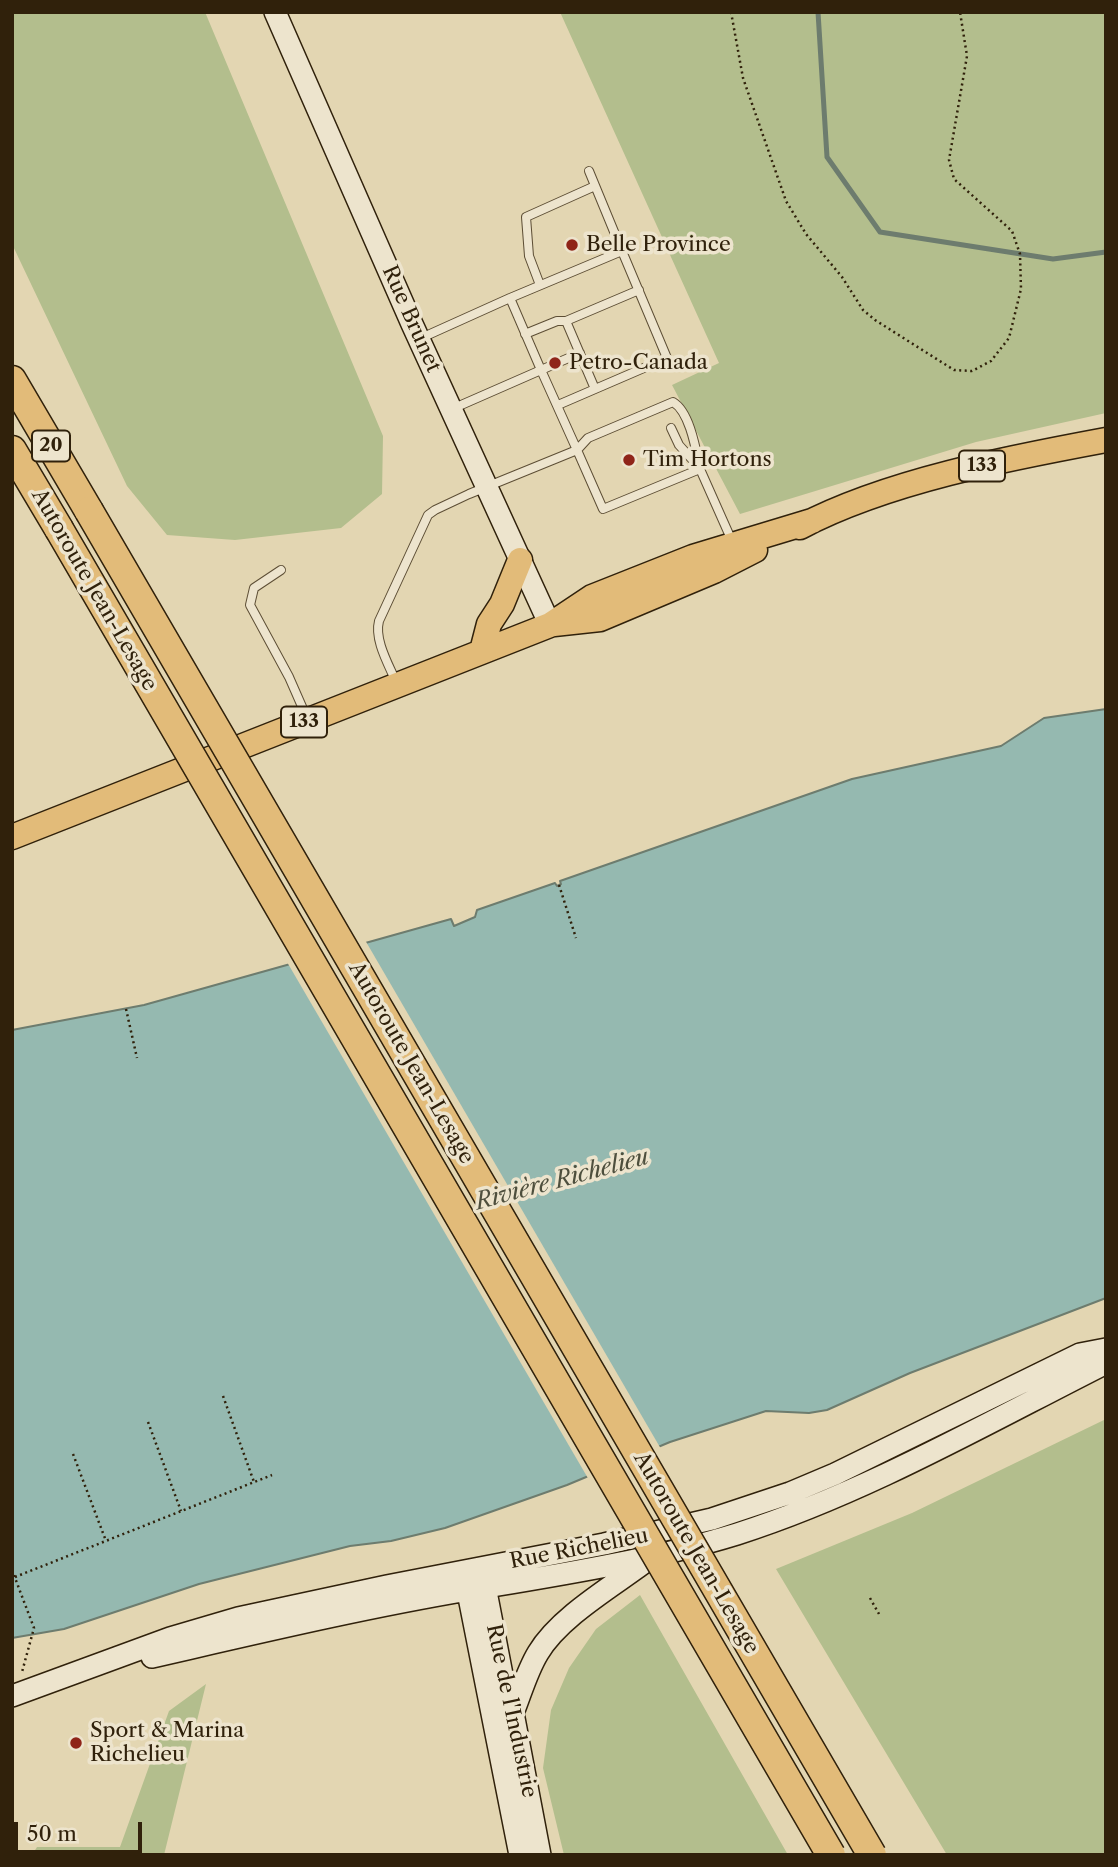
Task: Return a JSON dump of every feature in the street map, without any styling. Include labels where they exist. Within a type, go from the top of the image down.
[{"type":"highway","name":"Autoroute Jean-Lesage","points":[[12,380],[872,1855]]},
{"type":"highway","name":"Autoroute Jean-Lesage","points":[[12,450],[831,1855]]},
{"type":"main road","name":"Rue Brunet","points":[[275,12],[419,339],[550,625]]},
{"type":"main road","name":"133","points":[[12,837],[550,625],[600,619],[737,551],[812,521],[917,483],[1003,461],[1106,440]]},
{"type":"main road","points":[[482,651],[489,624],[502,604],[520,560]]},
{"type":"main road","name":"Rue Richelieu","points":[[12,1696],[72,1676],[269,1630],[712,1519],[835,1474],[1080,1354],[1106,1349]]},
{"type":"main road","name":"Rue Richelieu","points":[[475,1579],[655,1555],[736,1534],[783,1518],[852,1489],[1106,1363]]},
{"type":"main road","points":[[513,1713],[538,1652],[552,1635],[578,1611],[655,1555]]},
{"type":"main road","name":"Rue de l'Industrie","points":[[475,1579],[513,1713],[540,1855]]},
{"type":"main road","name":"Rue de l'Industrie","points":[[475,1579],[520,1855]]},
{"type":"lane","points":[[558,405],[667,358],[589,171]]},
{"type":"lane","points":[[540,285],[529,256],[526,217],[595,186]]},
{"type":"lane","points":[[419,339],[622,251]]},
{"type":"lane","points":[[525,334],[557,321],[566,321],[639,290]]},
{"type":"lane","points":[[510,298],[603,509],[700,468]]},
{"type":"lane","points":[[566,321],[595,389]]},
{"type":"lane","points":[[452,409],[580,353]]},
{"type":"lane","points":[[397,685],[377,627],[428,515],[577,450],[588,438],[673,402],[679,407],[692,435],[700,468],[737,551]]},
{"type":"lane","points":[[671,428],[679,445],[700,468]]},
{"type":"lane","points":[[281,570],[254,588],[250,605],[289,677],[308,720]]},
{"type":"path","points":[[731,12],[743,78],[786,201],[806,234],[842,277],[863,310],[954,370],[972,371],[991,361],[1009,338],[1021,289],[1021,278],[1020,254],[1012,231],[954,179],[951,169],[949,160],[967,56],[960,12]]},
{"type":"path","points":[[559,885],[576,938]]},
{"type":"path","points":[[126,1009],[137,1058]]},
{"type":"path","points":[[223,1396],[254,1482]]},
{"type":"path","points":[[148,1422],[181,1511]]},
{"type":"path","points":[[73,1454],[106,1541]]},
{"type":"path","points":[[15,1577],[272,1475]]},
{"type":"path","points":[[12,1570],[34,1628],[22,1673]]},
{"type":"path","points":[[870,1598],[879,1614]]},
{"type":"green space","points":[[12,12],[205,12],[383,436],[382,494],[341,528],[235,540],[167,535],[127,486],[12,244]]},
{"type":"green space","points":[[560,12],[1106,12],[1106,413],[976,442],[740,514],[672,385],[719,363]]},
{"type":"green space","points":[[1106,1419],[1106,1855],[947,1855],[776,1569],[912,1513]]},
{"type":"green space","points":[[640,1595],[788,1855],[564,1855],[543,1768],[551,1710],[569,1668],[596,1629]]},
{"type":"green space","points":[[206,1684],[164,1855],[32,1855],[37,1847],[120,1847],[169,1711]]},
{"type":"water","name":"Rivière Richelieu","points":[[1106,709],[1106,1298],[910,1373],[827,1410],[809,1413],[766,1411],[670,1442],[567,1485],[445,1528],[391,1541],[350,1546],[199,1584],[64,1629],[12,1638],[12,1030],[144,1005],[451,919],[454,926],[475,917],[477,910],[555,883],[557,886],[561,884],[560,881],[852,779],[1001,746],[1044,718]]},
{"type":"pier","points":[[365,940],[661,1449],[589,1480],[287,962]]},
{"type":"waterway","points":[[818,12],[827,157],[880,232],[1053,259],[1106,252]]},
{"type":"place","name":"Belle Province","points":[[572,245]]},
{"type":"place","name":"Petro-Canada","points":[[555,363]]},
{"type":"place","name":"Tim Hortons","points":[[629,460]]},
{"type":"place","name":"Sport & Marina Richelieu","points":[[76,1743]]}]
